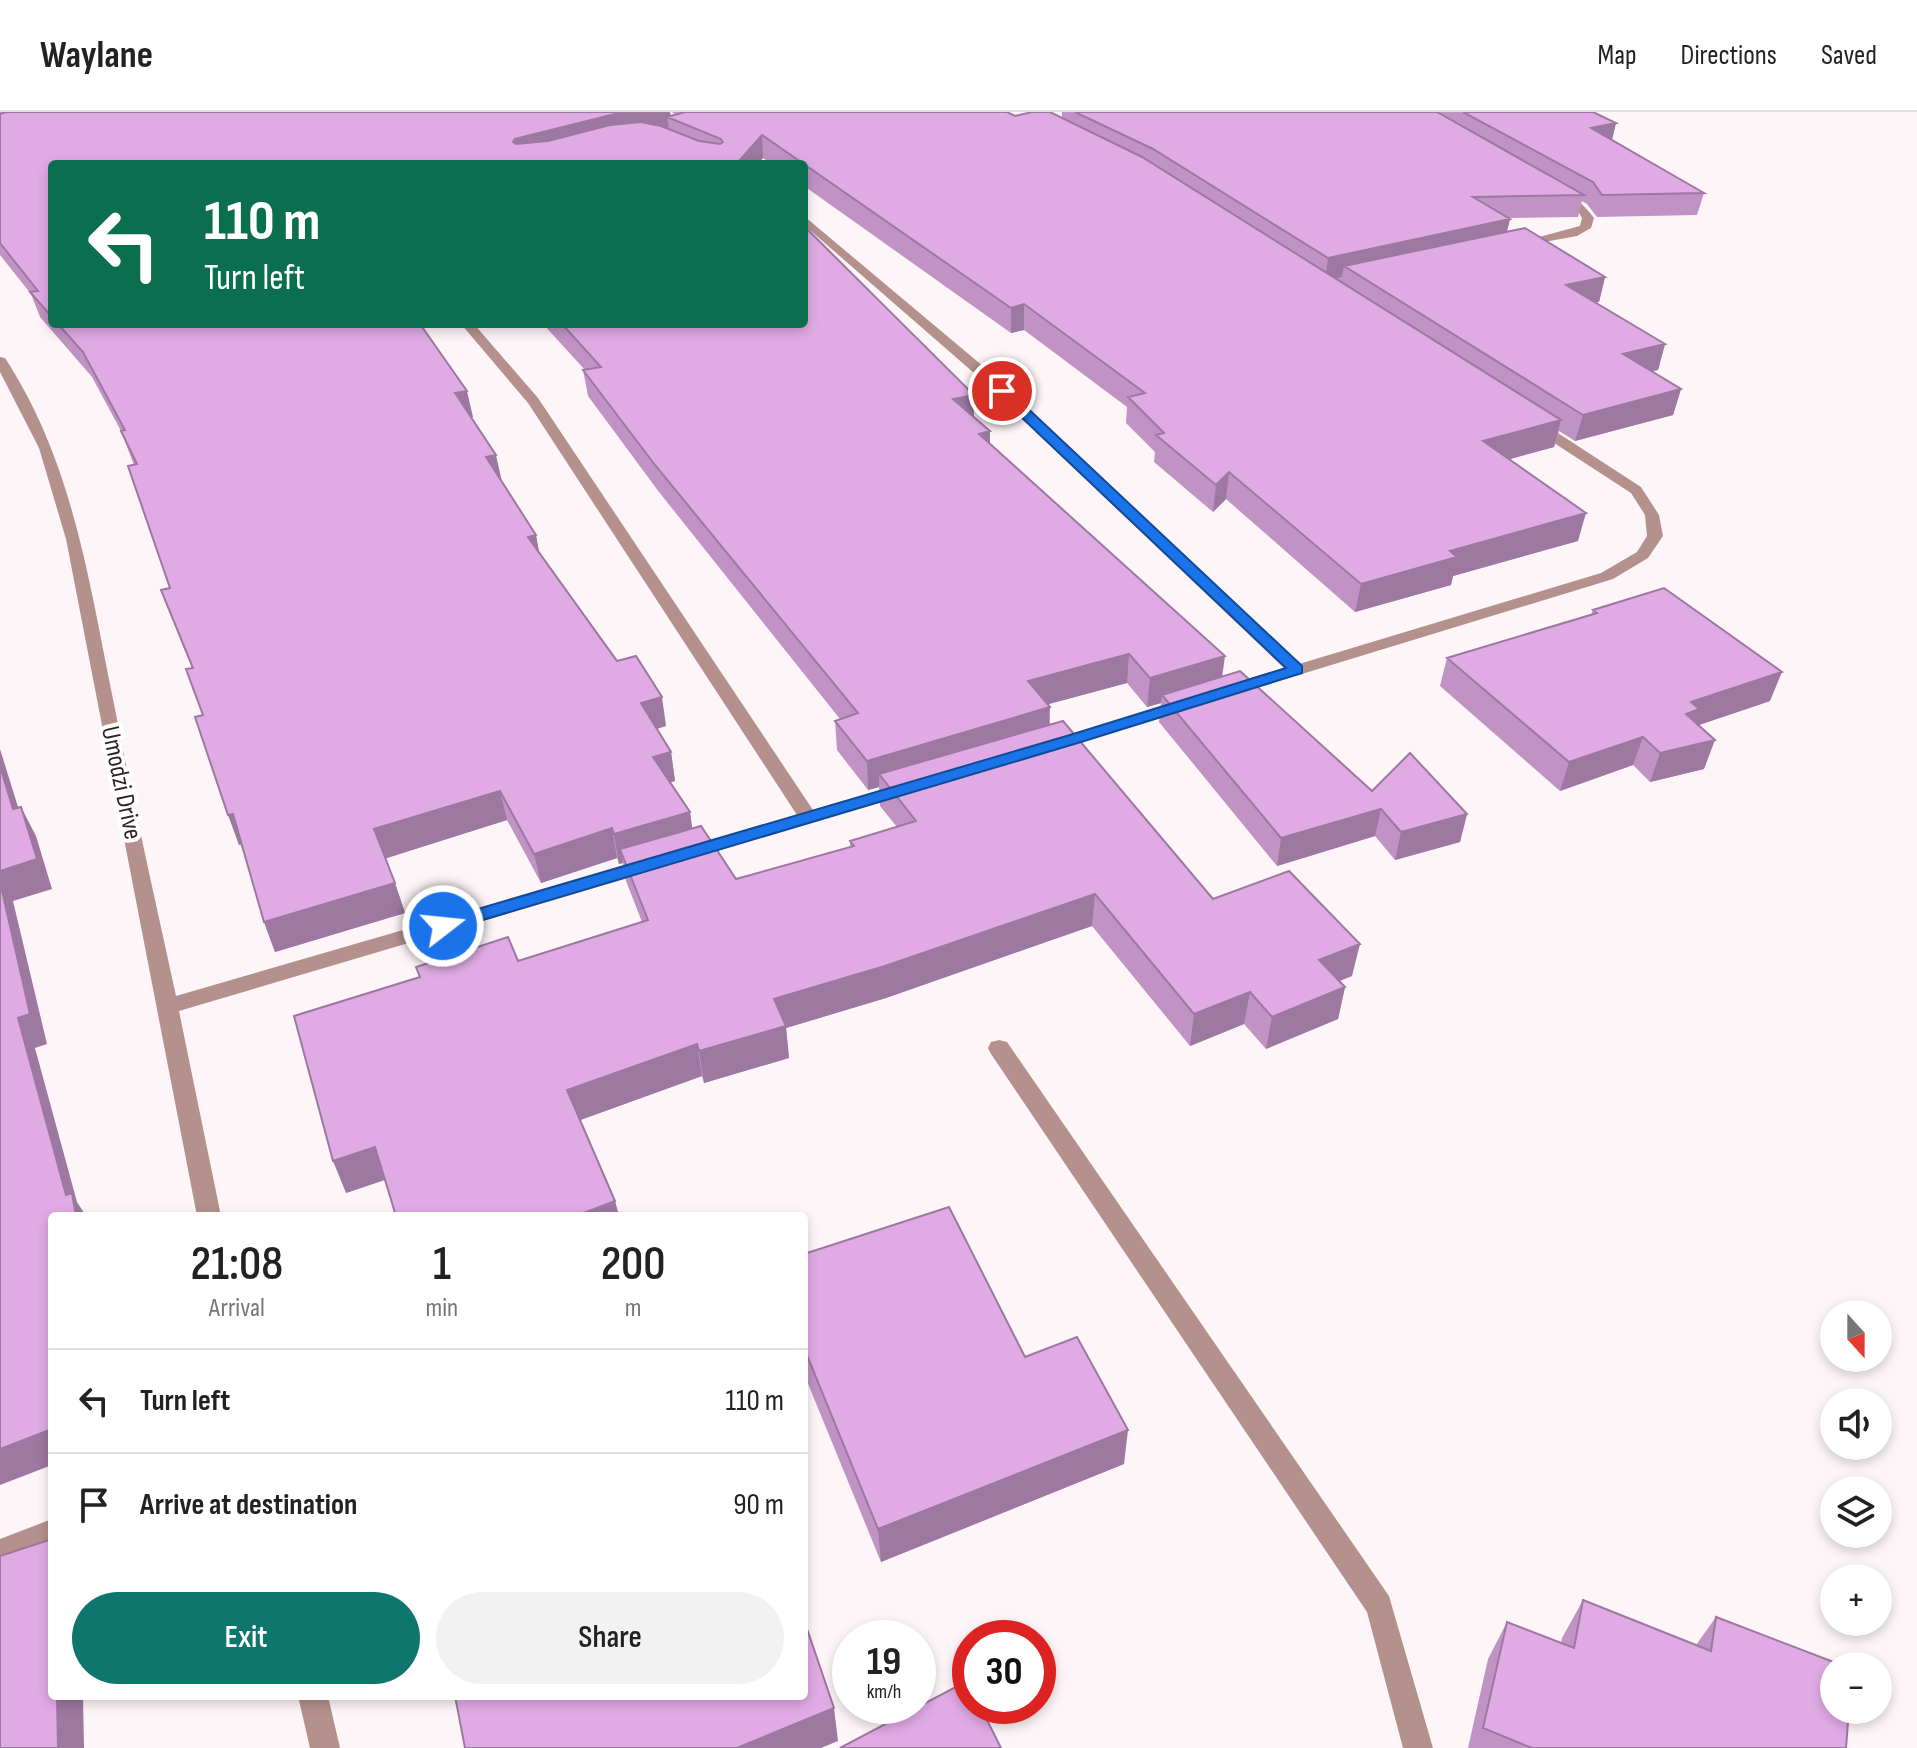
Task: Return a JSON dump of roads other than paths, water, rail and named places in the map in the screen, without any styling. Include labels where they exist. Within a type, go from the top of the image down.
[{"type":"street","points":[[1514,246],[1573,234],[1585,228],[1588,218],[1582,209],[1550,190]]},
{"type":"street","points":[[808,222],[979,370],[1296,670]]},
{"type":"street","points":[[470,328],[533,401],[809,818]]},
{"type":"street","name":"Umodzi Drive","points":[[0,361],[17,386],[47,451],[73,526],[109,726],[169,1006],[208,1212]]},
{"type":"street","points":[[1031,752],[1607,576],[1643,555],[1655,536],[1652,515],[1636,490],[1518,414]]},
{"type":"street","points":[[169,1006],[928,782]]},
{"type":"street","points":[[999,1048],[1379,1606],[1418,1748]]},
{"type":"street","points":[[0,1552],[48,1534]]},
{"type":"street","points":[[314,1700],[325,1748]]}]
